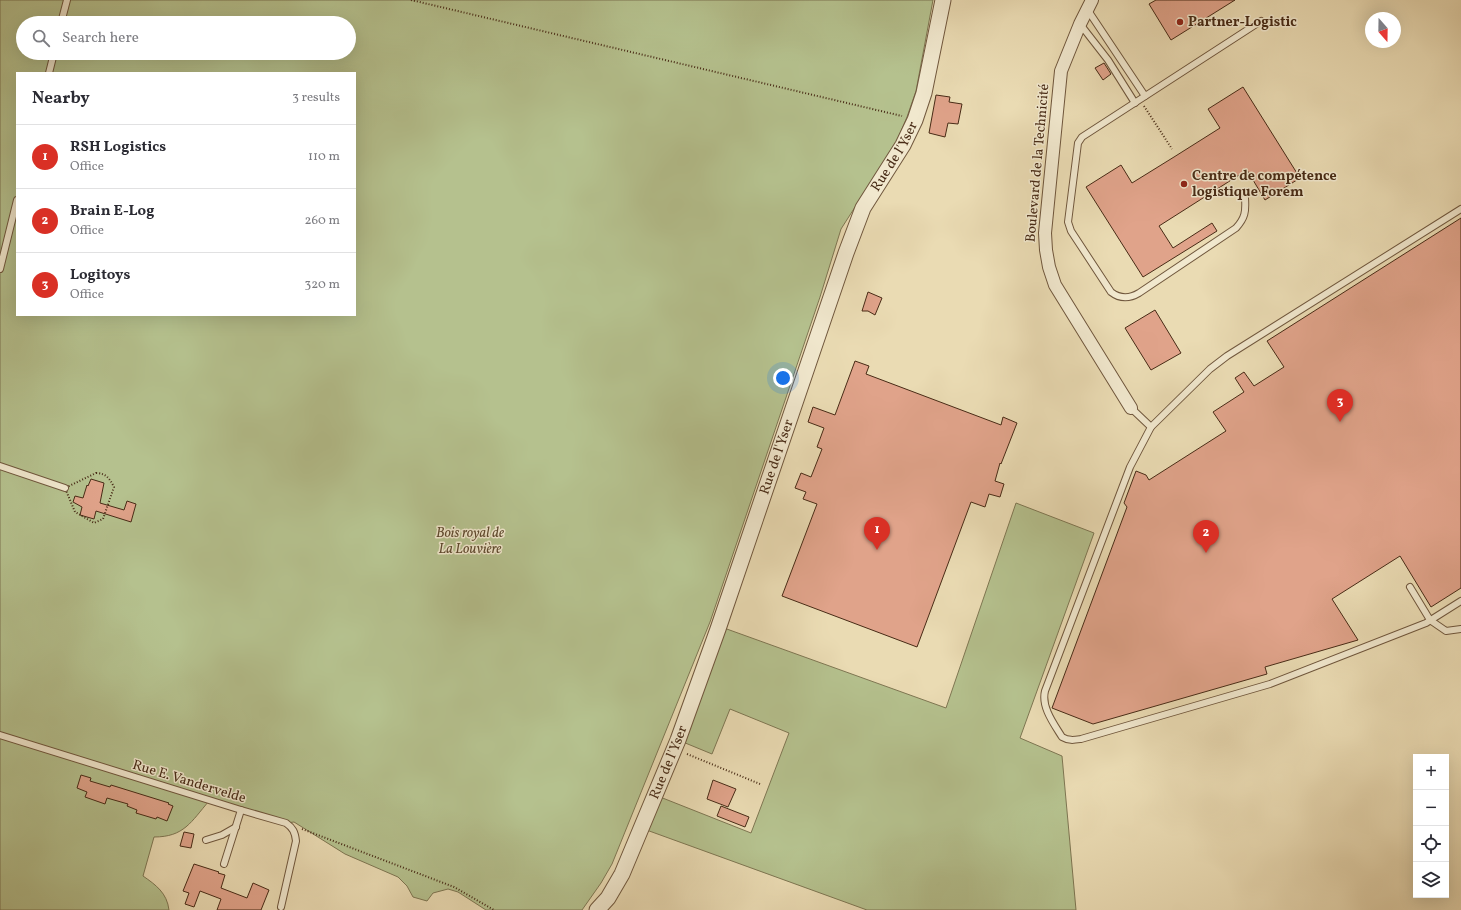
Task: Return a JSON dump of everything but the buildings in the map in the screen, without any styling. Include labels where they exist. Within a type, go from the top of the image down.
[{"type":"street","name":"Rue de l'Yser","points":[[598,910],[608,898],[622,874],[674,749],[718,629],[863,208],[903,145],[915,120],[924,93],[943,0]]},
{"type":"street","name":"Boulevard de la Technicité","points":[[1090,4],[1080,24],[1061,71],[1047,212],[1046,250],[1049,267],[1055,285],[1131,408]]},
{"type":"lane","points":[[63,16],[67,0]]},
{"type":"lane","points":[[1090,4],[1140,99]]},
{"type":"lane","points":[[1246,198],[1246,208],[1243,221],[1236,228],[1134,296],[1122,298],[1111,292],[1071,231],[1068,222],[1078,143],[1082,137],[1261,22]]},
{"type":"lane","points":[[1080,24],[1140,99]]},
{"type":"lane","points":[[49,72],[52,60]]},
{"type":"lane","points":[[0,269],[16,204]]},
{"type":"lane","points":[[1461,209],[1227,356],[1210,369],[1151,427],[1130,467],[1045,691],[1045,706],[1062,737],[1066,740],[1081,739],[1270,684],[1400,634],[1430,620],[1461,601]]},
{"type":"lane","points":[[1131,408],[1151,427]]},
{"type":"lane","points":[[0,466],[65,488]]},
{"type":"lane","points":[[1410,588],[1430,620],[1446,631],[1461,629]]},
{"type":"lane","name":"Rue E. Vandervelde","points":[[0,735],[286,823]]},
{"type":"lane","points":[[224,864],[241,810]]},
{"type":"lane","points":[[282,907],[296,840],[294,831],[291,826],[286,823]]},
{"type":"lane","points":[[206,840],[222,835],[236,827]]},
{"type":"path","points":[[411,0],[907,117]]},
{"type":"path","points":[[1140,99],[1172,149]]},
{"type":"path","points":[[96,472],[103,473],[110,478],[114,487],[103,519],[94,523],[75,512],[65,488],[96,472]]},
{"type":"path","points":[[674,749],[760,784]]},
{"type":"path","points":[[286,823],[454,887],[494,910]]},
{"type":"green space","name":"Bois royal de La Louvière","points":[[0,0],[933,0],[916,91],[907,117],[896,143],[841,229],[820,297],[710,622],[612,864],[582,910],[486,910],[458,892],[448,889],[433,893],[427,901],[413,897],[407,886],[398,877],[345,854],[294,822],[286,823],[209,801],[192,822],[180,831],[173,834],[154,837],[143,876],[160,890],[166,899],[169,910],[0,910]]},
{"type":"green space","points":[[1016,503],[1094,533],[1020,738],[1062,756],[1076,910],[867,910],[641,828],[655,795],[751,833],[789,733],[730,709],[712,754],[678,740],[724,628],[946,708]]},
{"type":"place","name":"Partner-Logistic","points":[[1180,22]]},
{"type":"place","name":"Centre de compétence logistique Forem","points":[[1184,184]]},
{"type":"place","name":"Logitoys","points":[[1340,422]]},
{"type":"place","name":"RSH Logistics","points":[[877,550]]},
{"type":"place","name":"Brain E-Log","points":[[1206,553]]}]
